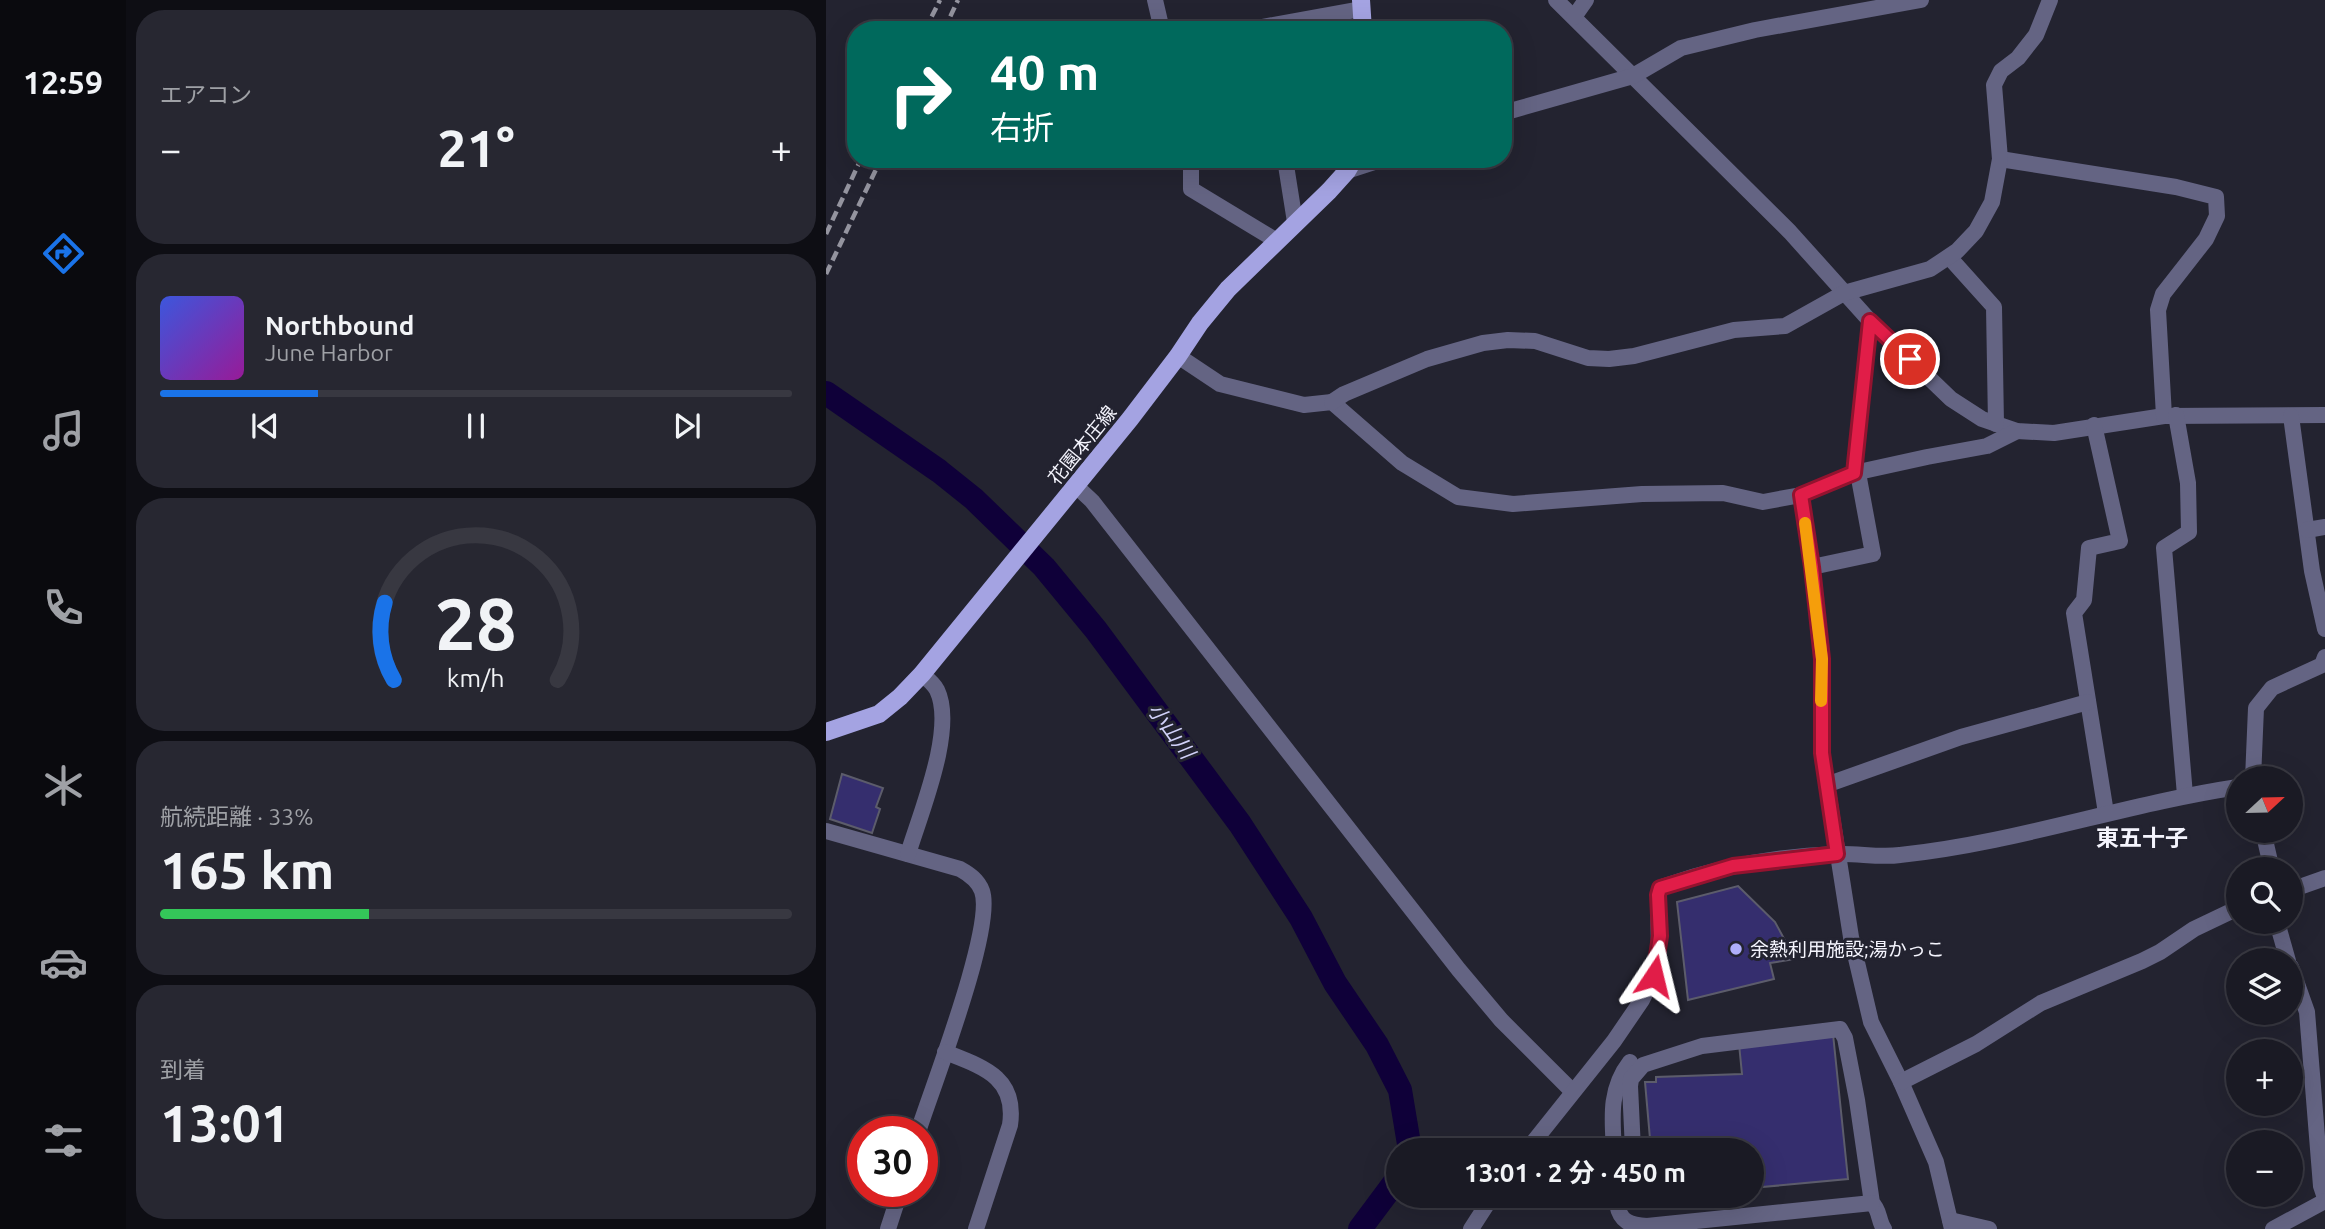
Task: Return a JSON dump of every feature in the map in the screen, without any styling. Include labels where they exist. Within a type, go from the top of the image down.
[{"type":"main road","name":"花園本庄線","points":[[826,732],[879,714],[922,674],[1076,486],[1228,289],[1348,168]]},
{"type":"street","points":[[1155,0],[1160,21]]},
{"type":"street","points":[[1556,0],[1790,232],[1870,321],[1951,399],[1982,419],[2017,430],[2054,433],[2170,415],[2325,415]]},
{"type":"street","points":[[1574,17],[1586,0]]},
{"type":"street","points":[[1512,110],[1633,76],[1681,48],[1755,30],[1921,0]]},
{"type":"street","points":[[1178,356],[1220,384],[1304,405],[1332,402],[1344,394],[1427,359],[1483,343],[1535,341],[1588,358],[1634,356],[1734,330],[1785,326],[1844,293],[1930,269],[1957,251],[1976,231],[1993,202],[2000,159],[1994,85],[2001,71],[2018,58],[2036,35],[2050,0]]},
{"type":"street","points":[[1287,21],[1361,5]]},
{"type":"street","points":[[2000,159],[2176,187],[2216,197],[2217,216],[2206,239],[2163,294],[2158,310],[2170,415],[2188,483],[2189,532],[2164,548],[2185,795]]},
{"type":"street","points":[[1191,168],[1191,189],[1277,241]]},
{"type":"street","points":[[1286,168],[1295,222]]},
{"type":"street","points":[[1949,257],[1994,307],[1996,424]]},
{"type":"street","points":[[1812,567],[1873,554],[1856,473],[1870,321]]},
{"type":"street","points":[[1332,402],[1402,463],[1458,496],[1513,504],[1642,494],[1723,493],[1763,502],[1801,495],[1856,473],[1987,446],[2017,430]]},
{"type":"street","points":[[2291,416],[2312,571],[2325,629]]},
{"type":"street","points":[[2094,425],[2120,541],[2089,548],[2084,600],[2074,613],[2106,813]]},
{"type":"street","points":[[1076,486],[1091,501],[1459,970],[1501,1020],[1572,1091]]},
{"type":"street","points":[[1801,495],[1822,659],[1821,734],[1826,785],[1851,937],[1871,1021],[1936,1162],[1950,1227],[1989,1229]]},
{"type":"street","points":[[2306,530],[2325,527]]},
{"type":"street","points":[[2254,766],[2256,708],[2272,688],[2322,666],[2325,657]]},
{"type":"street","points":[[908,853],[935,767],[942,735],[939,693],[922,674]]},
{"type":"street","points":[[1826,785],[1961,737],[2088,702]]},
{"type":"street","points":[[1536,1138],[1614,1041],[1642,1000],[1654,976],[1659,953],[1660,888],[1733,866],[1837,854],[1898,856],[2002,838],[2185,795],[2226,789]]},
{"type":"street","points":[[826,831],[960,869],[973,877],[982,890],[984,905],[981,929],[965,994],[924,1116]]},
{"type":"street","points":[[2303,886],[2325,878]]},
{"type":"street","points":[[1901,1082],[1976,1044],[2041,1003],[2151,957],[2194,929],[2226,914]]},
{"type":"street","points":[[2273,1229],[2325,1199],[2321,1186],[2307,1012],[2303,1001]]},
{"type":"street","points":[[1614,1138],[1614,1095],[1619,1080],[1631,1061],[1650,1051],[1665,1046],[1702,1046],[1840,1029],[1845,1038],[1857,1100],[1872,1203],[1878,1209],[1879,1220],[1884,1229]]},
{"type":"street","points":[[1633,1138],[1631,1079],[1639,1068],[1649,1062],[1702,1046]]},
{"type":"street","points":[[946,1052],[982,1067],[1002,1082],[1010,1096],[1010,1125],[976,1229]]},
{"type":"street","points":[[1619,1208],[1619,1213],[1630,1225],[1647,1226],[1872,1203]]},
{"type":"street","points":[[888,1229],[895,1207]]},
{"type":"street","points":[[1471,1229],[1485,1208]]},
{"type":"building","points":[[842,774],[883,788],[876,807],[880,809],[872,833],[830,819]]},
{"type":"building","name":"余熱利用施設;湯かっこ","points":[[1738,886],[1775,922],[1795,959],[1770,963],[1774,979],[1688,1000],[1677,902]]},
{"type":"building","points":[[1833,1034],[1848,1179],[1764,1187],[1764,1138],[1650,1138],[1645,1082],[1656,1082],[1656,1077],[1742,1074],[1739,1044]]},
{"type":"waterway","name":"小山川","points":[[826,393],[939,471],[974,499],[1044,567],[1096,630],[1240,824],[1301,918],[1335,983],[1377,1045],[1400,1090],[1408,1138]]},
{"type":"waterway","name":"小山川","points":[[1360,1229],[1386,1194]]},
{"type":"railway","points":[[930,21],[940,0]]},
{"type":"railway","points":[[948,21],[958,0]]},
{"type":"railway","points":[[826,234],[857,168]]},
{"type":"railway","points":[[826,274],[877,168]]},
{"type":"slow traffic","points":[[1805,523],[1822,659],[1821,701]]},
{"type":"place","name":"余熱利用施設;湯かっこ","points":[[1736,949]]},
{"type":"district","name":"東五十子","points":[[2142,838]]},
{"type":"route","points":[[1654,976],[1659,953],[1660,888],[1720,868],[1768,860],[1837,854],[1822,753],[1822,659],[1801,495],[1854,473],[1870,321],[1910,359]]}]
